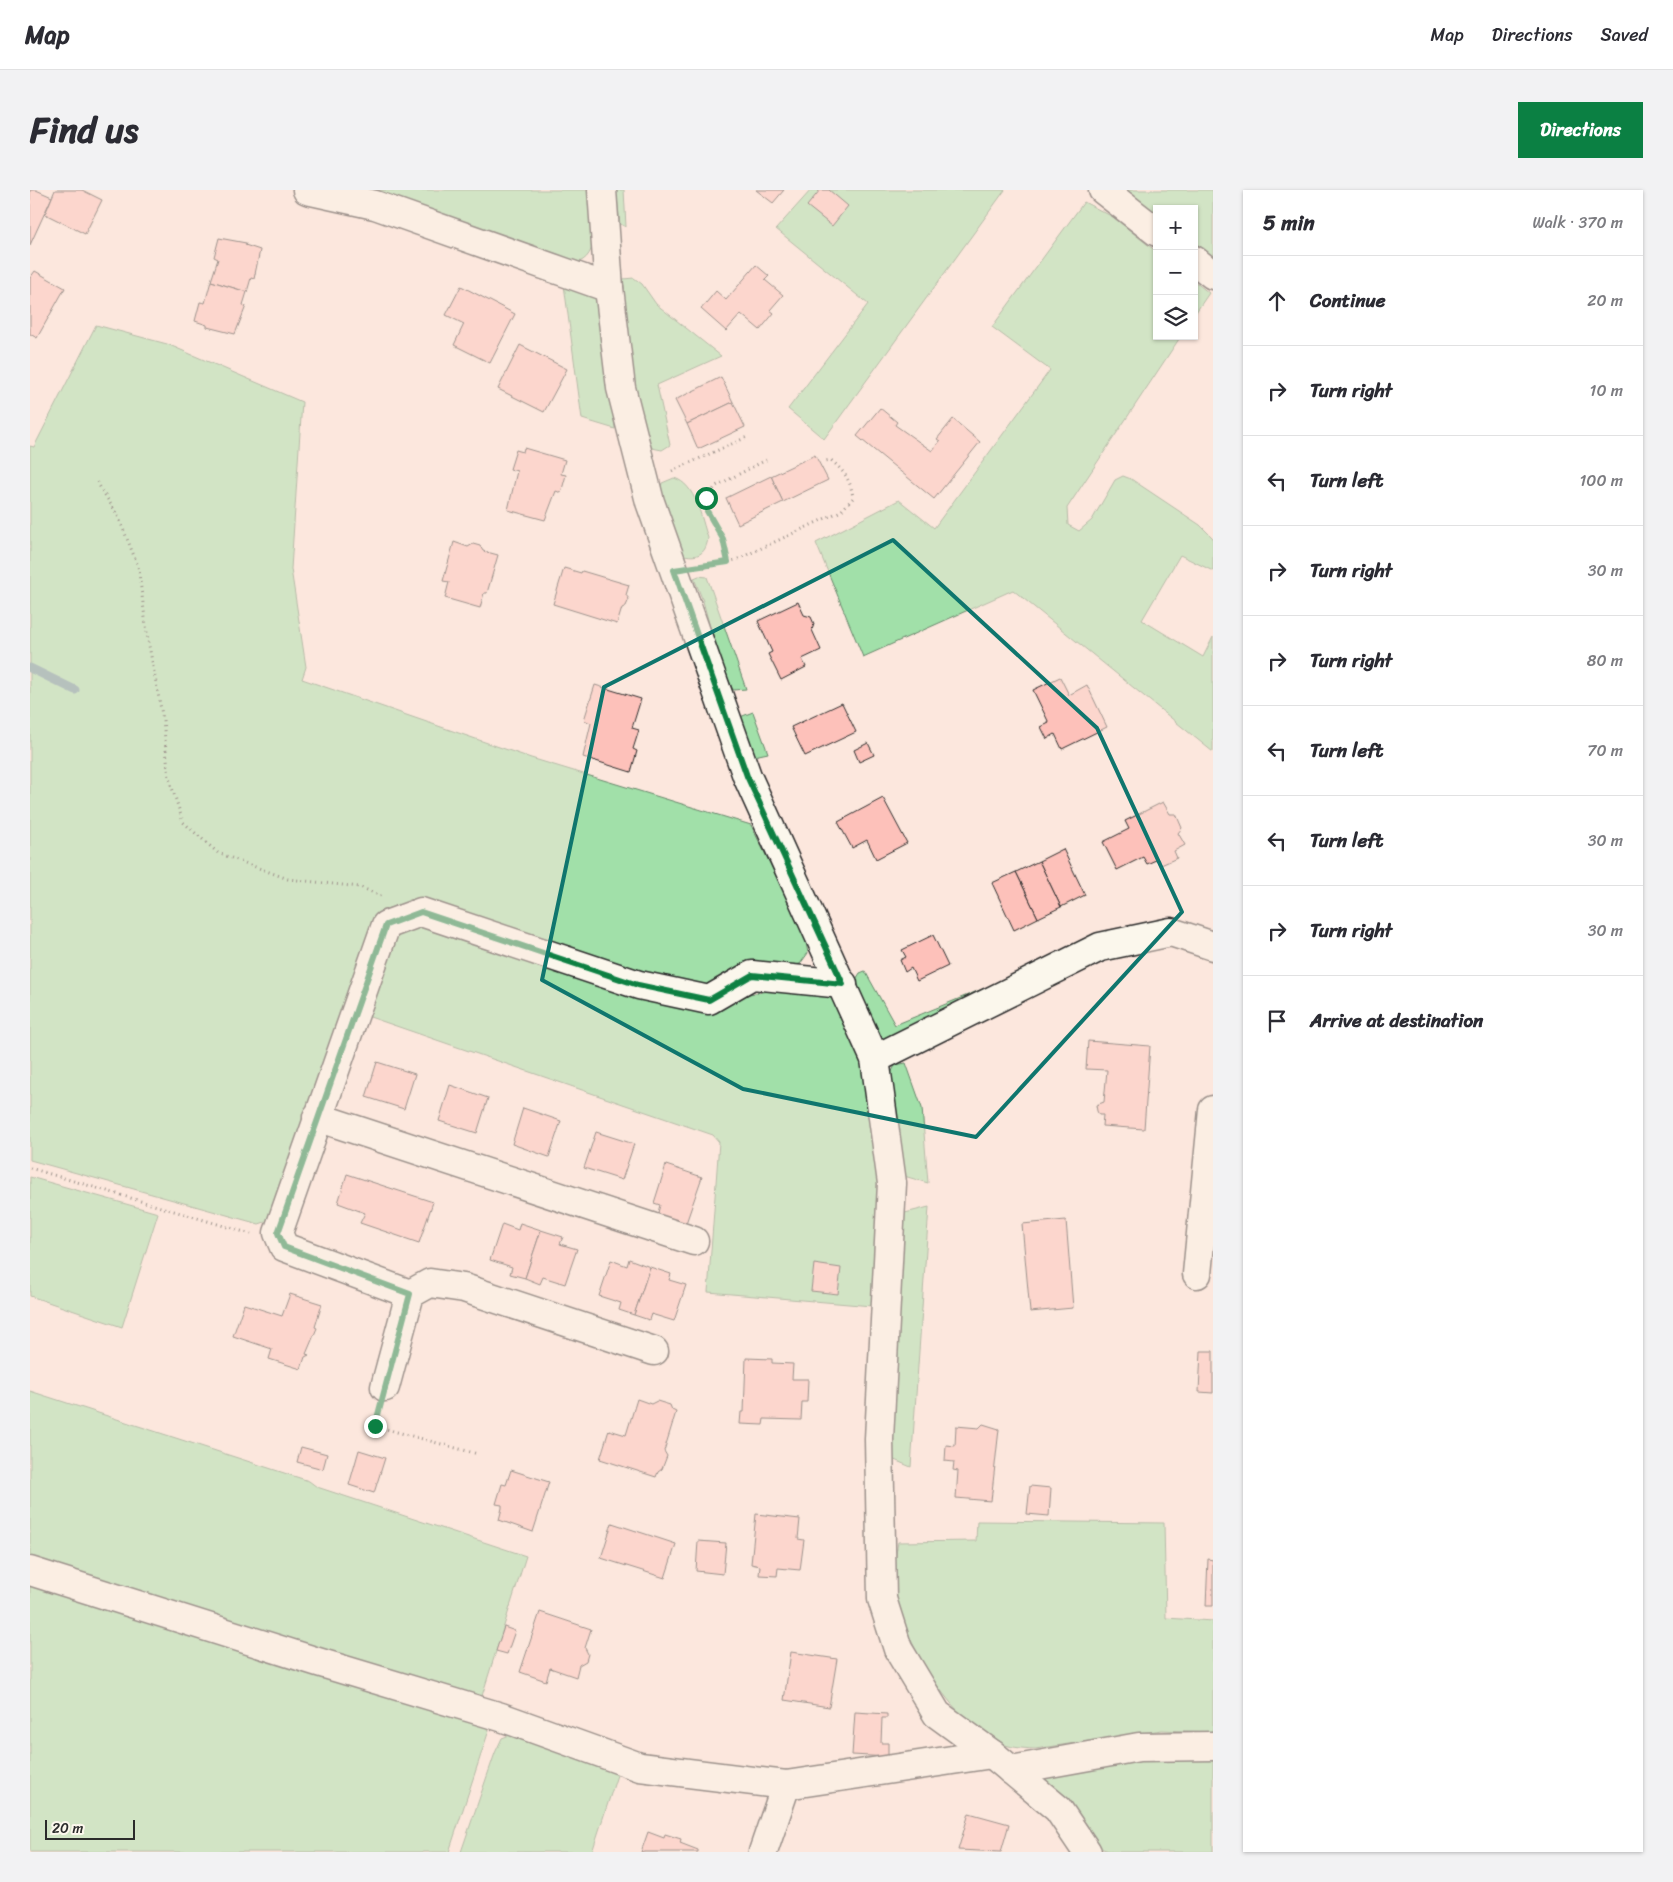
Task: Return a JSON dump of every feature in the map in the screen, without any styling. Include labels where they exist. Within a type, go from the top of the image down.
[{"type":"street","points":[[307,190],[375,205],[609,288]]},
{"type":"street","points":[[602,190],[609,288],[621,388],[650,502],[747,776],[843,984],[875,1059],[892,1183],[879,1439],[882,1599],[898,1649],[937,1714],[1001,1762],[1058,1809],[1087,1852]]},
{"type":"street","points":[[1102,190],[1153,229]]},
{"type":"street","points":[[1198,263],[1213,274]]},
{"type":"street","points":[[410,1294],[284,1247],[278,1233],[317,1117],[386,925],[421,912],[638,985],[709,1000],[752,975],[843,984]]},
{"type":"street","points":[[875,1059],[1100,947],[1171,932],[1213,946]]},
{"type":"street","points":[[1197,1274],[1213,1110]]},
{"type":"street","points":[[317,1117],[694,1241]]},
{"type":"street","points":[[385,1387],[410,1294],[430,1283],[464,1288],[654,1351]]},
{"type":"street","points":[[30,1571],[318,1662],[501,1717],[640,1767],[786,1785],[1139,1747],[1213,1746]]},
{"type":"street","points":[[763,1852],[786,1785]]},
{"type":"path","points":[[644,478],[673,471],[747,437]]},
{"type":"path","points":[[728,562],[723,539],[707,511],[706,498],[716,486],[766,460]]},
{"type":"path","points":[[674,570],[736,560],[841,511],[853,498],[852,485],[844,471],[831,460],[825,461]]},
{"type":"path","points":[[97,482],[118,516],[138,566],[148,640],[163,720],[169,778],[183,822],[218,853],[288,879],[360,887],[421,912]]},
{"type":"path","points":[[30,1168],[265,1238],[278,1233]]},
{"type":"path","points":[[385,1387],[375,1426],[478,1454]]},
{"type":"highlighted area","points":[[893,540],[1097,728],[1182,912],[976,1137],[743,1089],[542,980],[604,687]]},
{"type":"green space","points":[[347,190],[590,190],[594,230],[591,250],[579,262],[556,262]]},
{"type":"green space","points":[[616,190],[624,190],[626,227],[620,224]]},
{"type":"green space","points":[[811,190],[1005,190],[824,439],[788,409],[868,304],[776,229]]},
{"type":"green space","points":[[1125,190],[1213,190],[1213,256],[1198,245],[1198,205],[1153,205],[1153,211]]},
{"type":"green space","points":[[1084,202],[1113,217],[1153,249],[1153,340],[1178,340],[1067,508],[1068,525],[1079,531],[1092,520],[1115,480],[1123,476],[1131,479],[1200,525],[1213,538],[1213,571],[1180,555],[1142,620],[1203,657],[1213,637],[1213,752],[1013,590],[863,657],[816,543],[899,500],[934,528],[1050,370],[992,327]]},
{"type":"green space","points":[[634,278],[642,284],[656,304],[721,356],[657,385],[670,445],[662,450],[652,448],[646,438],[627,350],[623,279]]},
{"type":"green space","points":[[1198,284],[1209,293],[1198,309]]},
{"type":"green space","points":[[564,285],[593,294],[600,302],[615,429],[582,419]]},
{"type":"green space","points":[[96,325],[167,344],[302,402],[291,569],[306,667],[302,679],[531,758],[751,825],[804,933],[808,953],[800,964],[719,978],[727,998],[794,989],[819,990],[828,993],[840,1005],[850,1023],[858,1045],[869,1095],[883,1198],[872,1306],[708,1292],[719,1142],[713,1135],[367,1016],[392,941],[404,929],[419,900],[382,910],[274,1219],[259,1224],[30,1160],[30,446],[34,447]]},
{"type":"green space","points":[[674,478],[681,481],[693,494],[703,521],[708,538],[706,547],[698,555],[684,555],[680,549],[660,491],[662,483]]},
{"type":"green space","points":[[699,576],[707,577],[746,689],[733,690],[717,653],[703,601],[694,578]]},
{"type":"green space","points":[[753,712],[768,753],[754,756],[740,717]]},
{"type":"green space","points":[[865,971],[895,1025],[1009,978],[904,1035],[883,1039],[878,1034],[855,981],[860,973]]},
{"type":"green space","points":[[906,1063],[922,1108],[928,1183],[904,1176],[889,1078],[895,1065]]},
{"type":"green space","points":[[30,1177],[158,1213],[122,1327],[30,1296]]},
{"type":"green space","points":[[929,1207],[911,1467],[892,1459],[894,1366],[905,1213]]},
{"type":"green space","points":[[30,1391],[309,1481],[317,1487],[526,1556],[481,1699],[30,1563]]},
{"type":"green space","points":[[977,1521],[1164,1523],[1166,1618],[1213,1621],[1213,1732],[1162,1730],[1035,1749],[1007,1745],[979,1731],[944,1694],[914,1646],[903,1622],[896,1598],[894,1577],[898,1542],[976,1541]]},
{"type":"green space","points":[[30,1577],[491,1724],[449,1852],[30,1852]]},
{"type":"green space","points":[[515,1733],[618,1772],[592,1852],[461,1852],[495,1753],[502,1738]]},
{"type":"green space","points":[[1213,1750],[1213,1852],[1112,1852],[1100,1848],[1040,1776],[1047,1769]]},
{"type":"building","points":[[30,190],[36,190],[52,197],[30,245]]},
{"type":"building","points":[[55,190],[82,190],[102,200],[85,234],[45,214]]},
{"type":"building","points":[[756,190],[784,190],[773,203]]},
{"type":"building","points":[[820,190],[829,190],[848,206],[832,226],[807,206]]},
{"type":"building","points":[[219,238],[246,243],[245,245],[260,250],[254,279],[251,278],[247,292],[211,281],[218,259],[214,257]]},
{"type":"building","points":[[756,265],[769,276],[765,280],[783,295],[770,310],[774,313],[760,330],[741,314],[726,331],[701,309],[716,291],[726,300]]},
{"type":"building","points":[[35,271],[65,288],[37,338],[30,334],[30,278]]},
{"type":"building","points":[[211,281],[247,292],[243,305],[246,306],[235,334],[207,327],[207,325],[195,321],[200,302],[205,303]]},
{"type":"building","points":[[461,286],[515,314],[490,363],[454,345],[464,324],[446,315]]},
{"type":"building","points":[[520,345],[567,369],[544,412],[498,389]]},
{"type":"building","points":[[721,377],[733,402],[687,424],[675,400]]},
{"type":"building","points":[[733,402],[745,427],[698,449],[687,424]]},
{"type":"building","points":[[880,408],[897,422],[895,425],[932,451],[940,441],[937,439],[953,419],[980,442],[934,499],[857,436]]},
{"type":"building","points":[[524,448],[565,460],[561,474],[566,475],[561,493],[556,491],[545,520],[508,510],[517,471],[510,469],[516,450],[523,452]]},
{"type":"building","points":[[815,455],[828,480],[783,502],[771,476]]},
{"type":"building","points":[[771,476],[783,502],[738,524],[726,498]]},
{"type":"building","points":[[454,542],[468,547],[473,544],[480,546],[483,551],[498,555],[487,593],[484,593],[480,608],[445,598],[449,582],[443,581]]},
{"type":"building","points":[[564,568],[581,573],[582,571],[629,585],[626,595],[629,599],[626,606],[622,608],[617,624],[553,604]]},
{"type":"building","points":[[798,602],[804,615],[811,617],[814,624],[812,630],[821,650],[802,659],[806,667],[781,680],[768,654],[772,652],[758,621]]},
{"type":"building","points":[[1060,677],[1069,695],[1087,685],[1107,727],[1062,749],[1055,734],[1047,739],[1041,727],[1049,723],[1033,690]]},
{"type":"building","points":[[595,685],[641,699],[632,728],[639,730],[633,749],[637,751],[631,772],[583,757],[591,723],[584,720]]},
{"type":"building","points":[[842,703],[856,732],[805,756],[791,727]]},
{"type":"building","points":[[868,743],[874,755],[859,762],[854,750]]},
{"type":"building","points":[[883,798],[907,843],[876,859],[867,840],[852,848],[838,822]]},
{"type":"building","points":[[1163,802],[1170,814],[1176,814],[1182,828],[1178,833],[1185,845],[1174,851],[1177,858],[1161,865],[1158,859],[1147,864],[1143,857],[1117,870],[1103,842],[1129,829],[1125,821]]},
{"type":"building","points":[[1063,849],[1085,895],[1061,907],[1039,861]]},
{"type":"building","points":[[1039,861],[1061,907],[1038,918],[1016,872]]},
{"type":"building","points":[[1016,872],[1038,918],[1014,930],[992,883]]},
{"type":"building","points":[[933,935],[948,966],[917,981],[911,968],[905,972],[900,960],[906,957],[902,950]]},
{"type":"building","points":[[1088,1041],[1150,1046],[1144,1129],[1102,1126],[1103,1115],[1099,1115],[1096,1105],[1104,1102],[1107,1070],[1086,1069]]},
{"type":"building","points":[[377,1062],[415,1074],[404,1109],[366,1097]]},
{"type":"building","points":[[450,1085],[488,1098],[477,1133],[439,1121]]},
{"type":"building","points":[[523,1108],[561,1121],[549,1157],[512,1144]]},
{"type":"building","points":[[596,1132],[634,1144],[622,1180],[584,1168]]},
{"type":"building","points":[[666,1165],[702,1177],[684,1229],[656,1220],[660,1205],[654,1203]]},
{"type":"building","points":[[347,1174],[433,1202],[419,1243],[360,1223],[365,1213],[338,1203]]},
{"type":"building","points":[[1066,1220],[1073,1308],[1030,1312],[1022,1224]]},
{"type":"building","points":[[520,1223],[541,1230],[525,1278],[510,1274],[512,1267],[490,1260],[502,1224],[518,1230]]},
{"type":"building","points":[[541,1230],[563,1237],[560,1244],[577,1249],[565,1284],[543,1277],[540,1284],[525,1278]]},
{"type":"building","points":[[629,1259],[650,1267],[634,1315],[619,1310],[621,1303],[599,1296],[611,1260],[627,1266]]},
{"type":"building","points":[[814,1264],[841,1268],[838,1294],[811,1291]]},
{"type":"building","points":[[650,1267],[671,1274],[669,1280],[686,1285],[674,1321],[651,1314],[649,1320],[634,1315]]},
{"type":"building","points":[[290,1294],[322,1304],[315,1327],[317,1328],[306,1354],[309,1355],[305,1357],[301,1369],[269,1359],[272,1349],[233,1336],[244,1304],[282,1316]]},
{"type":"building","points":[[1201,1351],[1213,1351],[1213,1393],[1199,1392]]},
{"type":"building","points":[[746,1358],[772,1359],[772,1363],[793,1364],[792,1379],[808,1379],[807,1402],[802,1402],[801,1420],[764,1419],[763,1425],[740,1424],[741,1412],[744,1412]]},
{"type":"building","points":[[637,1399],[651,1404],[657,1401],[670,1405],[672,1410],[676,1412],[664,1451],[667,1456],[662,1469],[656,1477],[600,1459],[609,1430],[626,1435]]},
{"type":"building","points":[[983,1424],[999,1429],[991,1501],[956,1498],[958,1471],[953,1470],[954,1462],[945,1461],[946,1445],[955,1446],[956,1426],[979,1428]]},
{"type":"building","points":[[301,1447],[327,1454],[323,1469],[297,1462]]},
{"type":"building","points":[[359,1450],[385,1458],[374,1493],[349,1485]]},
{"type":"building","points":[[511,1470],[549,1482],[533,1532],[499,1520],[502,1505],[496,1504],[502,1484],[506,1485]]},
{"type":"building","points":[[1030,1486],[1051,1488],[1049,1516],[1027,1514]]},
{"type":"building","points":[[756,1514],[800,1519],[798,1539],[804,1540],[800,1570],[778,1568],[777,1576],[759,1575],[760,1566],[751,1564]]},
{"type":"building","points":[[612,1523],[676,1544],[665,1578],[601,1558]]},
{"type":"building","points":[[698,1541],[726,1543],[723,1574],[696,1571]]},
{"type":"building","points":[[1208,1559],[1213,1560],[1213,1606],[1206,1606]]},
{"type":"building","points":[[540,1612],[591,1629],[585,1648],[588,1654],[586,1661],[579,1665],[576,1677],[550,1668],[546,1681],[520,1672]]},
{"type":"building","points":[[504,1627],[515,1631],[507,1654],[496,1651]]},
{"type":"building","points":[[791,1652],[837,1659],[829,1707],[784,1700]]},
{"type":"building","points":[[855,1712],[887,1714],[887,1718],[882,1718],[881,1743],[888,1743],[888,1757],[852,1755]]},
{"type":"building","points":[[969,1813],[1009,1824],[1001,1852],[958,1850]]},
{"type":"building","points":[[648,1832],[664,1838],[665,1834],[681,1839],[680,1843],[698,1850],[698,1852],[641,1852]]},
{"type":"waterway","points":[[30,668],[75,690]]},
{"type":"route","points":[[375,1426],[410,1294],[284,1247],[278,1233],[317,1117],[386,925],[421,912],[638,985],[709,1000],[752,975],[843,984],[747,776],[674,570],[728,562],[723,539],[707,511],[706,498]]}]
